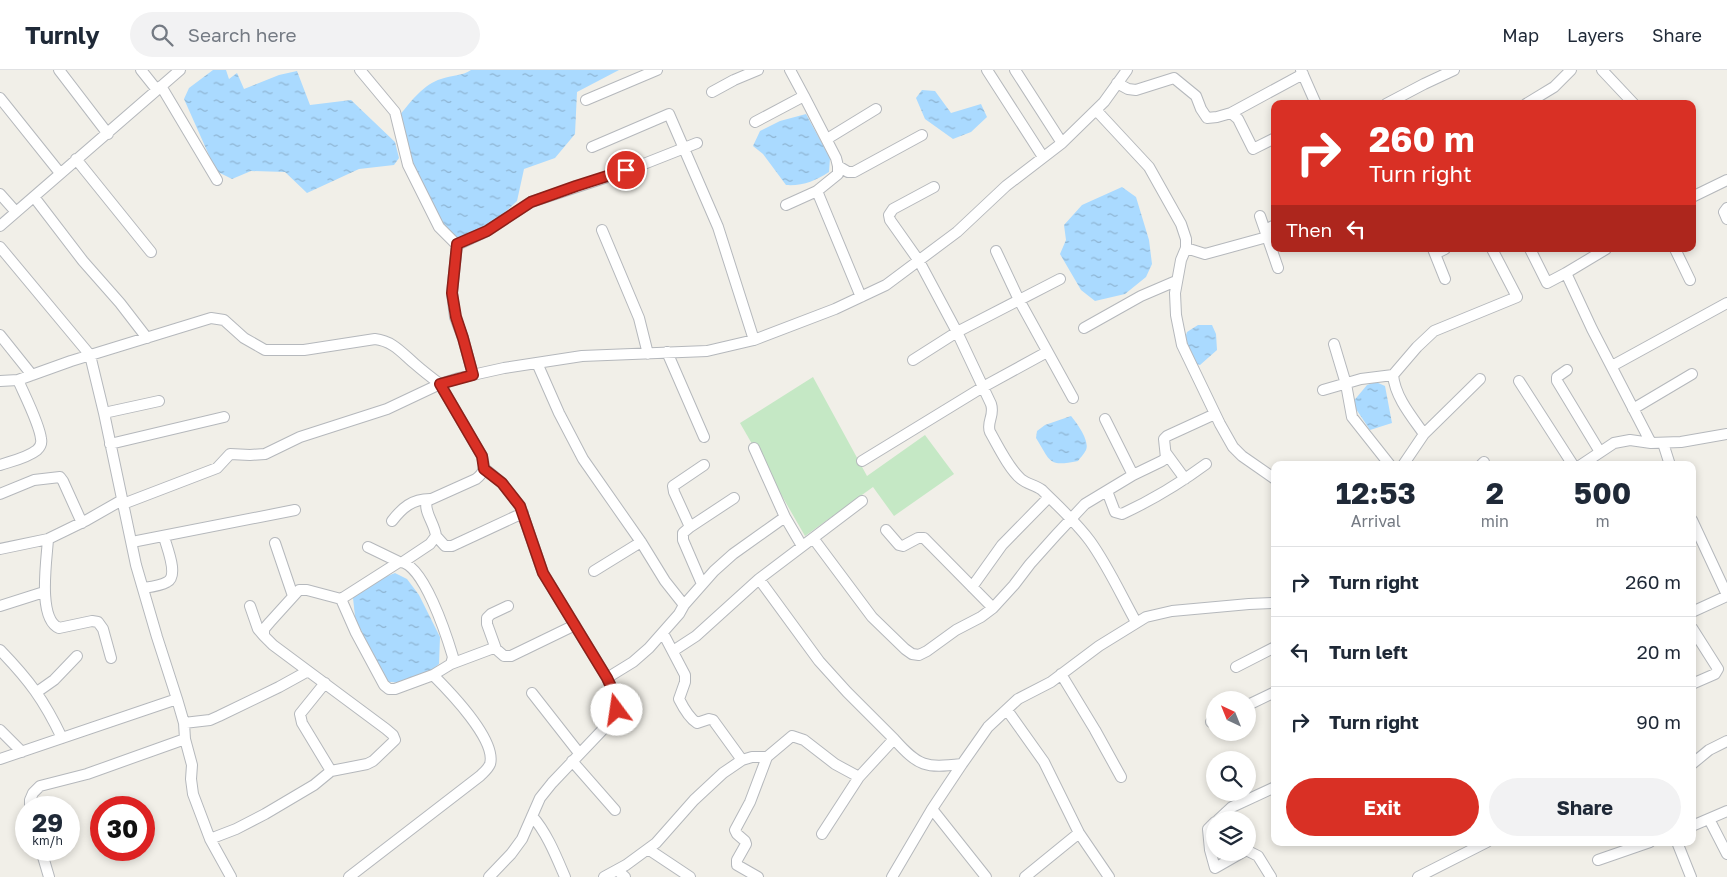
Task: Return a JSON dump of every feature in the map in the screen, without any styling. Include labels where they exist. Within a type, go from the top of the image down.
[{"type":"street","points":[[59,70],[108,134]]},
{"type":"street","points":[[141,70],[159,88],[217,180]]},
{"type":"street","points":[[0,226],[180,70]]},
{"type":"street","points":[[360,70],[395,112],[408,165],[439,227],[457,244]]},
{"type":"street","points":[[586,100],[657,70]]},
{"type":"street","points":[[712,92],[758,70]]},
{"type":"street","points":[[786,205],[817,191],[838,174],[838,166],[827,139],[790,70]]},
{"type":"street","points":[[987,70],[1043,158]]},
{"type":"street","points":[[1015,70],[1062,143]]},
{"type":"street","points":[[0,549],[48,539],[123,502],[217,468],[230,454],[265,454],[300,437],[387,409],[440,384],[504,368],[582,356],[707,351],[754,340],[835,309],[886,286],[957,232],[1006,186],[1062,143],[1096,110],[1127,70]]},
{"type":"street","points":[[1394,100],[1454,70]]},
{"type":"street","points":[[1533,100],[1554,87],[1571,70]]},
{"type":"street","points":[[1602,70],[1630,100]]},
{"type":"street","points":[[1117,83],[1128,89],[1136,90],[1174,78],[1196,96],[1207,118],[1217,118],[1231,113],[1302,72],[1314,100]]},
{"type":"street","points":[[755,122],[804,96]]},
{"type":"street","points":[[0,98],[60,173]]},
{"type":"street","points":[[827,139],[876,109]]},
{"type":"street","points":[[1096,110],[1149,167],[1181,224],[1186,239],[1186,248],[1176,281],[1176,315],[1182,345],[1233,447],[1242,456],[1271,476]]},
{"type":"street","points":[[1231,113],[1238,119],[1253,149],[1271,140]]},
{"type":"street","points":[[592,147],[669,114],[718,227],[754,340]]},
{"type":"street","points":[[838,166],[848,172],[854,172],[922,135]]},
{"type":"street","points":[[457,244],[487,231],[531,202],[626,170],[697,143]]},
{"type":"street","points":[[76,159],[151,252]]},
{"type":"street","points":[[1696,196],[1727,180]]},
{"type":"street","points":[[934,187],[892,209],[889,215],[919,261],[957,332],[983,387],[993,412],[988,427],[990,432],[1016,474],[1026,482],[1037,486],[1091,541],[1136,622]]},
{"type":"street","points":[[817,191],[861,297]]},
{"type":"street","points":[[0,194],[16,212]]},
{"type":"street","points":[[34,197],[83,261],[120,303],[147,338]]},
{"type":"street","points":[[1727,208],[1724,212],[1727,219]]},
{"type":"street","points":[[1260,216],[1271,248]]},
{"type":"street","points":[[1186,248],[1205,254],[1266,234],[1271,229]]},
{"type":"street","points":[[602,230],[629,293],[648,354]]},
{"type":"street","points":[[457,244],[452,293],[456,317],[473,375]]},
{"type":"street","points":[[0,247],[90,355],[143,588],[184,722],[185,739],[192,766],[193,794],[210,839],[231,877]]},
{"type":"street","points":[[996,251],[1019,300],[1073,398]]},
{"type":"street","points":[[1272,252],[1278,268]]},
{"type":"street","points":[[1434,252],[1445,279]]},
{"type":"street","points":[[1323,390],[1371,376],[1393,375],[1434,331],[1517,297],[1494,252]]},
{"type":"street","points":[[1532,252],[1547,283],[1601,252]]},
{"type":"street","points":[[1676,252],[1690,280]]},
{"type":"street","points":[[1566,273],[1592,330],[1651,443]]},
{"type":"street","points":[[914,360],[957,332],[1060,279]]},
{"type":"street","points":[[1084,328],[1141,296],[1176,281]]},
{"type":"street","points":[[1612,366],[1727,303]]},
{"type":"street","points":[[0,381],[18,380],[90,355],[211,318],[224,320],[244,338],[265,350],[304,350],[384,340],[394,345],[414,364],[440,384],[482,456],[484,469],[482,474],[476,479],[430,499],[418,500],[407,505],[402,508],[392,521]]},
{"type":"street","points":[[0,335],[32,375]]},
{"type":"street","points":[[1334,344],[1346,384],[1352,417],[1387,461]]},
{"type":"street","points":[[666,352],[704,437]]},
{"type":"street","points":[[862,461],[983,387],[1047,352]]},
{"type":"street","points":[[537,363],[582,459],[641,542],[665,581],[684,605]]},
{"type":"street","points":[[1567,370],[1557,377],[1557,381],[1600,452]]},
{"type":"street","points":[[1633,409],[1692,374]]},
{"type":"street","points":[[1393,375],[1394,385],[1405,406],[1424,434]]},
{"type":"street","points":[[1406,461],[1424,434],[1480,378]]},
{"type":"street","points":[[0,466],[38,449],[41,444],[38,428],[18,380]]},
{"type":"street","points":[[1519,381],[1570,461]]},
{"type":"street","points":[[104,414],[159,401]]},
{"type":"street","points":[[812,538],[872,617],[904,649],[912,654],[919,655],[993,608],[1085,504],[1133,475],[1166,458],[1164,439],[1167,436],[1215,414]]},
{"type":"street","points":[[110,444],[224,417]]},
{"type":"street","points":[[1104,419],[1133,475]]},
{"type":"street","points":[[1587,461],[1614,443],[1630,440],[1651,443],[1681,442],[1727,434]]},
{"type":"street","points":[[1662,443],[1669,461]]},
{"type":"street","points":[[754,448],[784,517],[802,546]]},
{"type":"street","points":[[1166,454],[1186,479]]},
{"type":"street","points":[[1107,491],[1115,512],[1122,514],[1150,501],[1206,464]]},
{"type":"street","points":[[690,527],[673,486],[704,465]]},
{"type":"street","points":[[484,469],[502,483],[514,496],[523,513],[543,573],[607,678],[617,704],[615,716],[575,757],[540,798],[522,839],[511,854],[489,877]]},
{"type":"street","points":[[0,494],[34,480],[60,477],[82,523]]},
{"type":"street","points":[[972,586],[1013,532],[1049,497]]},
{"type":"street","points":[[702,584],[683,540],[682,533],[734,498]]},
{"type":"street","points":[[430,499],[426,502],[426,508],[435,526],[436,536],[445,546],[452,546],[523,513]]},
{"type":"street","points":[[673,650],[708,626],[758,579],[862,502]]},
{"type":"street","points":[[132,542],[295,510]]},
{"type":"street","points":[[607,678],[633,662],[649,648],[680,614],[684,605],[714,571],[733,554],[784,517]]},
{"type":"street","points":[[1696,529],[1727,595],[1696,610]]},
{"type":"street","points":[[886,530],[903,546],[918,538],[924,538],[993,608]]},
{"type":"street","points":[[143,588],[164,584],[171,579],[173,570],[164,536]]},
{"type":"street","points":[[264,636],[264,629],[293,596],[302,589],[341,599],[430,544],[436,536]]},
{"type":"street","points":[[48,539],[44,592],[48,611],[54,625],[59,628],[92,621],[98,622],[111,658]]},
{"type":"street","points":[[594,571],[641,542]]},
{"type":"street","points":[[275,543],[293,596]]},
{"type":"street","points":[[368,547],[408,564],[420,577],[435,606],[453,657],[451,664]]},
{"type":"street","points":[[758,579],[819,661],[905,751],[922,764],[942,766],[962,764]]},
{"type":"street","points":[[0,606],[44,592]]},
{"type":"street","points":[[341,599],[356,633],[384,685],[389,689],[395,689],[433,675],[451,664],[491,649],[496,649]]},
{"type":"street","points":[[892,877],[932,810],[988,727],[1018,699],[1051,682],[1099,646],[1146,617],[1172,611],[1271,603]]},
{"type":"street","points":[[210,839],[265,814],[314,785],[331,771],[367,764],[373,761],[393,743],[394,737],[386,729],[264,636],[258,629],[250,606]]},
{"type":"street","points":[[508,606],[487,618],[487,624],[496,649],[504,656],[511,656],[575,625]]},
{"type":"street","points":[[663,633],[685,675],[685,682],[679,699],[681,704],[697,723],[709,719],[713,720],[742,760]]},
{"type":"street","points":[[1696,634],[1718,669],[1715,674],[1696,682]]},
{"type":"street","points":[[1236,667],[1271,649]]},
{"type":"street","points":[[0,650],[25,676],[37,692],[62,738]]},
{"type":"street","points":[[37,692],[54,680],[77,656]]},
{"type":"street","points":[[184,722],[210,720],[308,671]]},
{"type":"street","points":[[1061,674],[1121,777]]},
{"type":"street","points":[[349,877],[480,776],[490,764],[488,750],[472,717],[433,675]]},
{"type":"street","points":[[325,683],[300,714],[302,723],[331,771]]},
{"type":"street","points":[[532,693],[575,757],[615,810]]},
{"type":"street","points":[[1256,701],[1271,694]]},
{"type":"street","points":[[0,759],[178,698]]},
{"type":"street","points":[[1007,710],[1044,762],[1079,833],[1109,877]]},
{"type":"street","points":[[0,730],[22,752]]},
{"type":"street","points":[[758,877],[737,865],[737,860],[746,844],[735,830],[750,802],[767,757],[792,736],[804,740],[836,764],[859,777]]},
{"type":"street","points":[[32,796],[40,786],[87,774],[185,739]]},
{"type":"street","points":[[822,834],[859,777],[894,739]]},
{"type":"street","points":[[1696,761],[1709,750],[1727,741]]},
{"type":"street","points":[[604,877],[621,873],[656,843],[694,800],[723,772],[742,760],[752,757],[767,757]]},
{"type":"street","points":[[1227,811],[1271,789]]},
{"type":"street","points":[[932,810],[986,877]]},
{"type":"street","points":[[1696,824],[1727,811]]},
{"type":"street","points":[[532,816],[551,844],[565,877]]},
{"type":"street","points":[[1709,819],[1727,854]]},
{"type":"street","points":[[1025,877],[1079,833]]},
{"type":"street","points":[[1419,877],[1479,846]]},
{"type":"street","points":[[1598,860],[1638,846]]},
{"type":"street","points":[[1679,846],[1691,877]]},
{"type":"street","points":[[648,849],[690,877]]},
{"type":"street","points":[[1256,855],[1271,877]]},
{"type":"street","points":[[44,861],[49,877]]},
{"type":"street","points":[[1213,861],[1215,868],[1227,861]]},
{"type":"green space","points":[[813,377],[867,476],[925,435],[954,474],[894,516],[873,487],[805,536],[740,423]]},
{"type":"water","points":[[213,70],[226,70],[229,79],[237,73],[244,89],[279,75],[297,71],[310,105],[351,100],[395,142],[399,158],[394,165],[359,169],[307,193],[285,172],[251,171],[232,179],[216,171],[184,99],[189,88]]},
{"type":"water","points":[[471,70],[619,70],[577,92],[575,134],[555,158],[524,169],[517,201],[499,218],[471,238],[454,240],[424,192],[402,137],[400,115],[418,94],[435,81]]},
{"type":"water","points":[[922,90],[935,91],[951,113],[981,104],[987,117],[971,132],[953,139],[925,119],[916,98]]},
{"type":"water","points":[[806,114],[830,158],[829,172],[809,182],[798,185],[786,185],[763,154],[753,146],[760,131],[780,121]]},
{"type":"water","points":[[1122,187],[1136,197],[1149,240],[1152,264],[1146,277],[1125,294],[1095,301],[1081,290],[1060,254],[1066,240],[1064,225],[1082,205]]},
{"type":"water","points":[[1198,325],[1212,325],[1216,334],[1217,350],[1200,365],[1194,363],[1184,341],[1187,332]]},
{"type":"water","points":[[1376,382],[1385,386],[1392,423],[1370,430],[1352,403],[1367,385]]},
{"type":"water","points":[[1071,416],[1085,437],[1086,450],[1078,461],[1055,463],[1051,461],[1036,438],[1037,431],[1045,425]]},
{"type":"water","points":[[395,573],[407,579],[419,595],[440,637],[439,664],[416,680],[404,682],[388,682],[356,625],[353,598],[370,583]]},
{"type":"route","points":[[617,710],[614,693],[607,678],[543,573],[520,506],[502,483],[484,469],[482,456],[440,384],[473,375],[456,317],[452,293],[456,273],[457,244],[487,231],[531,202],[626,170]]}]
